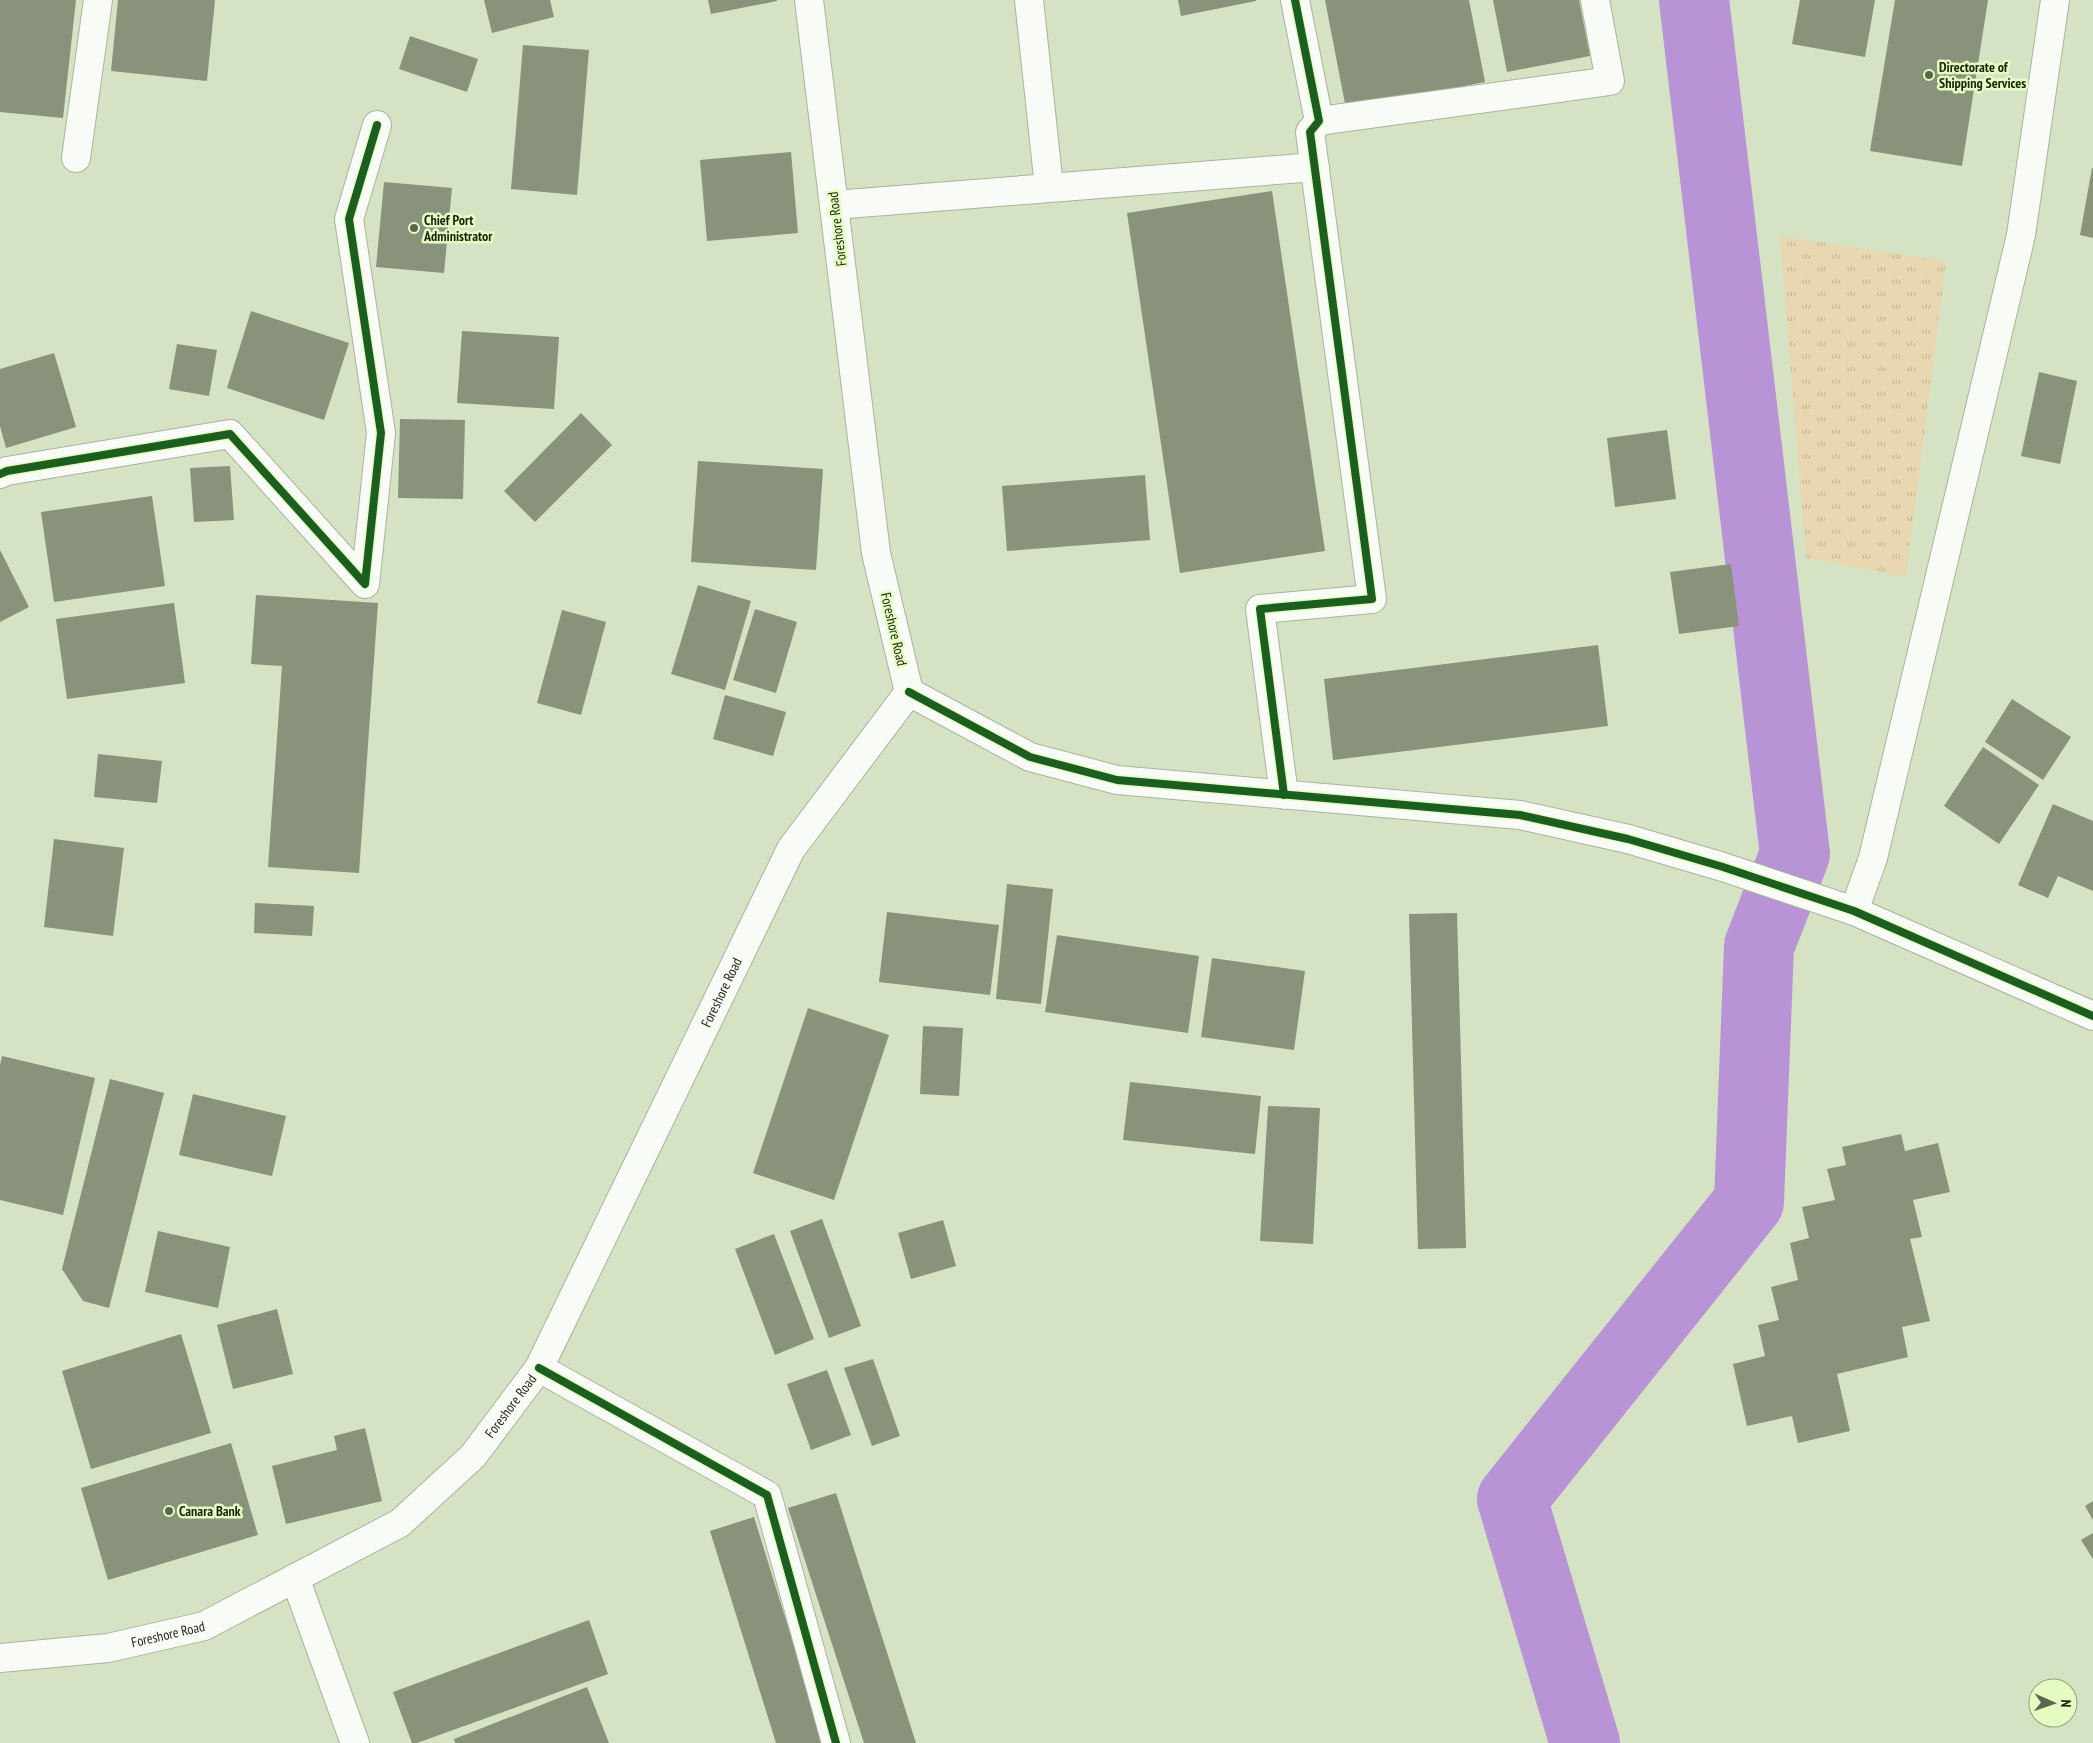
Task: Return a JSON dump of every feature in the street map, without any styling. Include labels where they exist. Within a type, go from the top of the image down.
[{"type":"street","points":[[76,158],[98,0]]},
{"type":"street","name":"Foreshore Road","points":[[0,1658],[108,1648],[204,1626],[400,1523],[474,1456],[539,1368],[791,849],[909,692],[876,553],[809,0]]},
{"type":"street","points":[[1029,0],[1048,187]]},
{"type":"street","points":[[1295,0],[1319,121]]},
{"type":"street","points":[[1284,795],[1260,609],[1372,599],[1310,132],[1319,121],[1610,81],[1595,0]]},
{"type":"street","points":[[1854,911],[1872,858],[2021,235],[2055,0]]},
{"type":"street","points":[[0,474],[7,471],[230,434],[365,584],[381,433],[349,218],[377,125]]},
{"type":"street","points":[[834,205],[1315,166]]},
{"type":"street","points":[[909,692],[1030,757],[1117,780],[1520,815],[1628,839],[1819,898],[1854,911],[2093,1016]]},
{"type":"street","points":[[539,1368],[767,1495],[836,1743]]},
{"type":"street","points":[[295,1578],[355,1743]]},
{"type":"green space","points":[[1780,236],[1946,261],[1906,577],[1806,558]]},
{"type":"building","points":[[0,0],[76,0],[63,118],[0,112]]},
{"type":"building","points":[[118,0],[215,0],[207,81],[111,71]]},
{"type":"building","points":[[484,0],[550,0],[554,17],[492,33]]},
{"type":"building","points":[[708,0],[777,0],[777,1],[711,14]]},
{"type":"building","points":[[1178,0],[1256,0],[1256,1],[1181,16]]},
{"type":"building","points":[[1325,0],[1469,0],[1485,82],[1346,109]]},
{"type":"building","points":[[1493,0],[1579,0],[1590,56],[1507,72]]},
{"type":"building","points":[[1800,0],[1875,0],[1865,57],[1792,44]]},
{"type":"building","name":"Directorate of Shipping Services","points":[[1895,0],[1988,0],[1962,166],[1870,151]]},
{"type":"building","points":[[410,36],[478,59],[467,92],[399,69]]},
{"type":"building","points":[[523,45],[589,50],[577,195],[511,189]]},
{"type":"building","points":[[791,152],[798,233],[707,241],[700,160]]},
{"type":"building","points":[[2093,168],[2093,238],[2080,235]]},
{"type":"building","name":"Chief Port Administrator","points":[[384,182],[452,188],[444,273],[376,267]]},
{"type":"building","points":[[1272,191],[1325,551],[1180,573],[1127,213]]},
{"type":"building","points":[[251,311],[349,343],[324,420],[227,388]]},
{"type":"building","points":[[462,331],[559,337],[554,409],[457,403]]},
{"type":"building","points":[[177,344],[217,350],[209,396],[169,389]]},
{"type":"building","points":[[54,353],[76,427],[6,448],[0,426],[0,369]]},
{"type":"building","points":[[2039,372],[2077,381],[2060,464],[2021,456]]},
{"type":"building","points":[[581,413],[612,445],[535,522],[504,491]]},
{"type":"building","points":[[400,419],[465,420],[463,499],[398,498]]},
{"type":"building","points":[[1667,430],[1676,499],[1615,507],[1607,438]]},
{"type":"building","points":[[698,461],[823,469],[816,570],[691,562]]},
{"type":"building","points":[[230,466],[234,520],[194,522],[190,468]]},
{"type":"building","points":[[1145,475],[1150,540],[1007,551],[1002,486]]},
{"type":"building","points":[[152,496],[165,586],[54,602],[41,512]]},
{"type":"building","points":[[0,550],[29,607],[0,622]]},
{"type":"building","points":[[1731,564],[1739,626],[1679,634],[1670,572]]},
{"type":"building","points":[[698,585],[751,601],[725,690],[671,674]]},
{"type":"building","points":[[256,595],[378,603],[359,873],[268,867],[282,666],[251,664]]},
{"type":"building","points":[[174,603],[185,683],[67,699],[56,619]]},
{"type":"building","points":[[755,609],[797,622],[776,693],[733,680]]},
{"type":"building","points":[[562,610],[606,622],[581,715],[537,703]]},
{"type":"building","points":[[1598,645],[1608,726],[1333,760],[1324,679]]},
{"type":"building","points":[[725,695],[786,712],[773,756],[713,739]]},
{"type":"building","points":[[2012,699],[2071,737],[2043,780],[1985,742]]},
{"type":"building","points":[[1983,747],[2039,785],[1999,844],[1944,806]]},
{"type":"building","points":[[98,754],[162,761],[157,803],[94,797]]},
{"type":"building","points":[[2053,804],[2093,821],[2093,891],[2058,876],[2048,898],[2018,885]]},
{"type":"building","points":[[54,839],[124,848],[113,936],[44,927]]},
{"type":"building","points":[[1007,884],[1053,889],[1041,1004],[996,999]]},
{"type":"building","points":[[255,903],[314,906],[312,936],[254,933]]},
{"type":"building","points":[[887,912],[999,925],[990,995],[879,982]]},
{"type":"building","points":[[1457,913],[1466,1248],[1418,1249],[1409,914]]},
{"type":"building","points":[[1057,935],[1199,956],[1188,1033],[1045,1012]]},
{"type":"building","points":[[1212,958],[1305,971],[1294,1050],[1201,1037]]},
{"type":"building","points":[[808,1008],[889,1035],[834,1200],[753,1173]]},
{"type":"building","points":[[923,1026],[963,1028],[959,1096],[920,1094]]},
{"type":"building","points":[[2,1056],[95,1078],[63,1215],[0,1200],[0,1065]]},
{"type":"building","points":[[110,1079],[164,1093],[109,1308],[83,1301],[62,1269]]},
{"type":"building","points":[[1130,1082],[1261,1096],[1255,1154],[1123,1140]]},
{"type":"building","points":[[193,1094],[286,1116],[272,1176],[179,1155]]},
{"type":"building","points":[[1268,1106],[1320,1108],[1313,1244],[1260,1241]]},
{"type":"building","points":[[1901,1134],[1905,1151],[1938,1143],[1950,1192],[1913,1200],[1922,1237],[1910,1239],[1930,1321],[1902,1327],[1908,1357],[1837,1374],[1850,1431],[1798,1443],[1792,1416],[1747,1426],[1733,1364],[1765,1356],[1758,1325],[1779,1320],[1771,1287],[1798,1280],[1790,1243],[1809,1238],[1802,1207],[1835,1200],[1827,1169],[1846,1165],[1842,1147]]},
{"type":"building","points":[[822,1219],[861,1326],[829,1338],[790,1231]]},
{"type":"building","points":[[943,1220],[956,1266],[911,1279],[898,1233]]},
{"type":"building","points":[[158,1231],[230,1247],[218,1308],[145,1292]]},
{"type":"building","points":[[774,1234],[814,1339],[775,1355],[735,1249]]},
{"type":"building","points":[[277,1309],[293,1374],[233,1389],[217,1325]]},
{"type":"building","points":[[181,1334],[211,1433],[91,1469],[62,1371]]},
{"type":"building","points":[[873,1359],[900,1436],[872,1446],[844,1368]]},
{"type":"building","points":[[827,1370],[851,1435],[811,1450],[787,1384]]},
{"type":"building","points":[[365,1428],[382,1501],[286,1524],[272,1466],[337,1450],[334,1436]]},
{"type":"building","name":"Canara Bank","points":[[231,1443],[258,1535],[108,1580],[81,1488]]},
{"type":"building","points":[[836,1493],[916,1743],[864,1743],[788,1508]]},
{"type":"building","points":[[2093,1501],[2093,1520],[2085,1506]]},
{"type":"building","points":[[754,1517],[824,1743],[776,1743],[710,1531]]},
{"type":"building","points":[[2093,1533],[2093,1559],[2081,1540]]},
{"type":"building","points":[[589,1620],[608,1674],[417,1743],[412,1743],[393,1692]]},
{"type":"building","points":[[587,1687],[609,1743],[455,1743],[454,1739]]},
{"type":"waterway","points":[[1585,1743],[1512,1499],[1749,1202],[1759,946],[1795,854],[1694,0]]},
{"type":"cycle path","points":[[1284,795],[1260,609],[1372,599],[1310,132],[1319,121],[1295,0]]},
{"type":"cycle path","points":[[0,474],[7,471],[230,434],[365,584],[381,433],[349,219],[377,125]]},
{"type":"cycle path","points":[[909,692],[1030,757],[1117,780],[1520,815],[1628,839],[1723,867],[1854,911],[2093,1016]]},
{"type":"cycle path","points":[[539,1368],[767,1495],[836,1743]]},
{"type":"place","name":"Directorate of Shipping Services","points":[[1929,75]]},
{"type":"place","name":"Chief Port Administrator","points":[[414,228]]},
{"type":"place","name":"Canara Bank","points":[[169,1511]]}]
